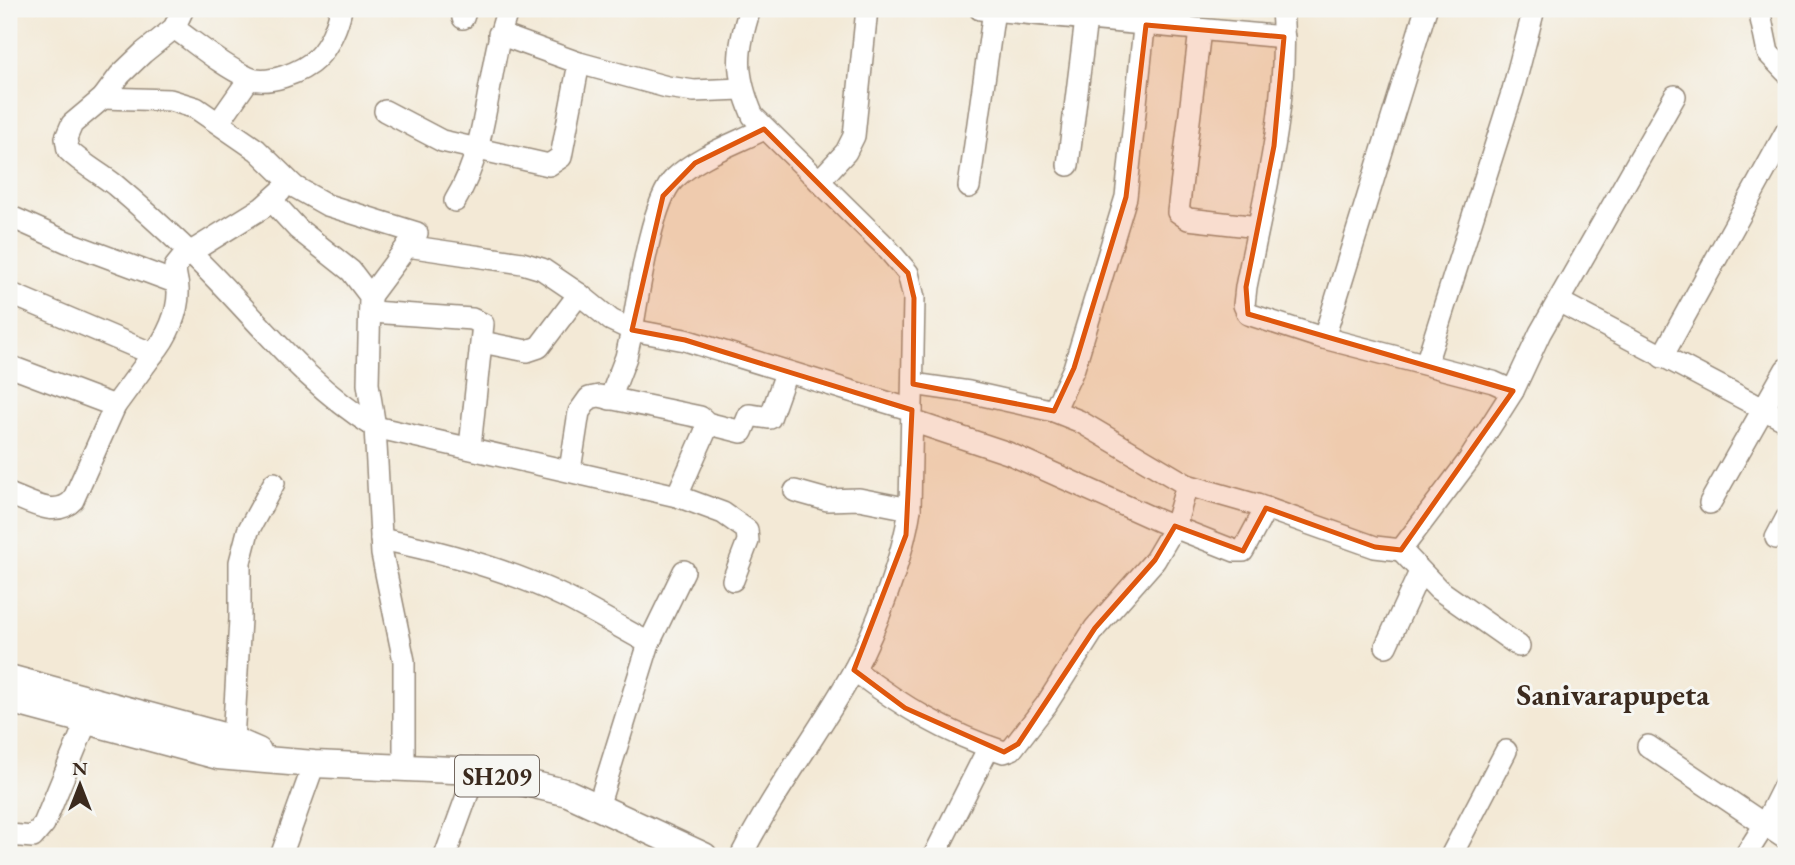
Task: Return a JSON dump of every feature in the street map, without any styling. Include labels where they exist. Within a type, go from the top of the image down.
[{"type":"main road","name":"SH209","points":[[9,678],[233,741],[275,758]]},
{"type":"main road","name":"SH209","points":[[9,699],[218,756],[275,758],[314,764],[477,771],[568,793],[704,856]]},
{"type":"street","points":[[9,494],[53,509],[67,507],[73,500],[115,406],[164,340],[178,293],[181,264],[113,184],[68,150],[66,138],[72,124],[103,98],[120,75],[178,18],[249,79],[271,79],[291,73],[317,58],[338,22],[341,9]]},
{"type":"street","points":[[455,201],[476,151],[499,34],[508,9]]},
{"type":"street","points":[[741,856],[758,822],[854,670],[867,643],[906,535],[910,509],[914,298],[908,272],[753,116],[741,89],[739,43],[750,9]]},
{"type":"street","points":[[819,181],[846,152],[854,136],[867,9]]},
{"type":"street","points":[[970,187],[987,9],[1086,19],[1146,17],[1200,30],[1284,37]]},
{"type":"street","points":[[1282,9],[1284,37],[1279,112],[1246,287],[1244,305],[1248,313],[1324,338],[1493,382],[1513,391]]},
{"type":"street","points":[[1324,338],[1396,114],[1426,9]]},
{"type":"street","points":[[1426,364],[1513,90],[1534,9]]},
{"type":"street","points":[[1759,9],[1768,53],[1786,72]]},
{"type":"street","points":[[1054,411],[1074,368],[1126,197],[1146,17]]},
{"type":"street","points":[[1068,165],[1086,19]]},
{"type":"street","points":[[1200,30],[1178,212],[1188,219],[1258,227]]},
{"type":"street","points":[[499,34],[579,63],[667,87],[694,91],[741,89]]},
{"type":"street","points":[[385,111],[442,141],[476,151],[549,165],[561,157],[579,63]]},
{"type":"street","points":[[219,122],[249,79]]},
{"type":"street","points":[[1401,550],[1469,460],[1513,391],[1540,334],[1675,96]]},
{"type":"street","points":[[103,98],[170,100],[196,108],[257,150],[289,181],[327,205],[417,233],[372,304],[368,384],[375,427],[381,539],[389,596],[404,661],[404,767]]},
{"type":"street","points":[[610,399],[626,357],[660,207],[673,180],[695,163],[764,129]]},
{"type":"street","points":[[1662,357],[1786,132]]},
{"type":"street","points":[[181,264],[272,201],[289,181]]},
{"type":"street","points":[[272,201],[298,229],[352,271],[372,304]]},
{"type":"street","points":[[9,216],[181,264],[239,301],[314,383],[375,427],[677,496],[723,513],[747,530],[748,541],[733,580]]},
{"type":"street","points":[[407,246],[522,263],[542,270],[579,294],[611,320],[632,330],[685,341],[912,415],[1008,453],[1224,548],[1243,551],[1266,508]]},
{"type":"street","points":[[9,293],[153,354]]},
{"type":"street","points":[[482,342],[533,350],[579,294]]},
{"type":"street","points":[[1559,302],[1786,421]]},
{"type":"street","points":[[372,304],[480,320],[485,328],[470,447]]},
{"type":"street","points":[[9,366],[115,406]]},
{"type":"street","points":[[1710,503],[1766,410],[1786,369]]},
{"type":"street","points":[[570,470],[583,403],[599,396],[700,418],[706,424],[742,432],[749,415],[770,418],[786,373]]},
{"type":"street","points":[[913,384],[969,392],[1054,411],[1079,421],[1187,485],[1266,508],[1375,547],[1401,550],[1438,589],[1518,646]]},
{"type":"street","points":[[677,496],[706,430],[706,424]]},
{"type":"street","points":[[233,741],[240,619],[240,562],[248,531],[274,483]]},
{"type":"street","points":[[854,670],[905,708],[954,733],[1004,752],[1018,744],[1095,628],[1155,560],[1175,526],[1187,485]]},
{"type":"street","points":[[794,491],[827,500],[859,499],[910,509]]},
{"type":"street","points":[[1776,538],[1786,519]]},
{"type":"street","points":[[381,539],[465,559],[530,582],[566,597],[649,643]]},
{"type":"street","points":[[598,807],[649,643],[684,571]]},
{"type":"street","points":[[1386,646],[1420,572]]},
{"type":"street","points":[[9,835],[33,837],[44,824],[87,720]]},
{"type":"street","points":[[1648,746],[1764,827],[1786,839]]},
{"type":"street","points":[[934,856],[989,747]]},
{"type":"street","points":[[1451,856],[1506,751]]},
{"type":"street","points":[[281,856],[314,764]]},
{"type":"street","points":[[445,856],[477,771]]},
{"type":"street","points":[[1745,856],[1764,827],[1786,782]]},
{"type":"highlighted area","points":[[1146,25],[1284,37],[1274,146],[1246,287],[1248,314],[1513,391],[1401,550],[1375,547],[1266,508],[1243,551],[1175,526],[1155,560],[1095,628],[1018,744],[1004,752],[905,708],[854,670],[906,535],[912,410],[685,340],[632,330],[663,196],[695,163],[764,129],[908,273],[914,298],[913,384],[1054,411],[1074,368],[1126,197]]},
{"type":"district","name":"Sanivarapupeta","points":[[1613,694]]}]
